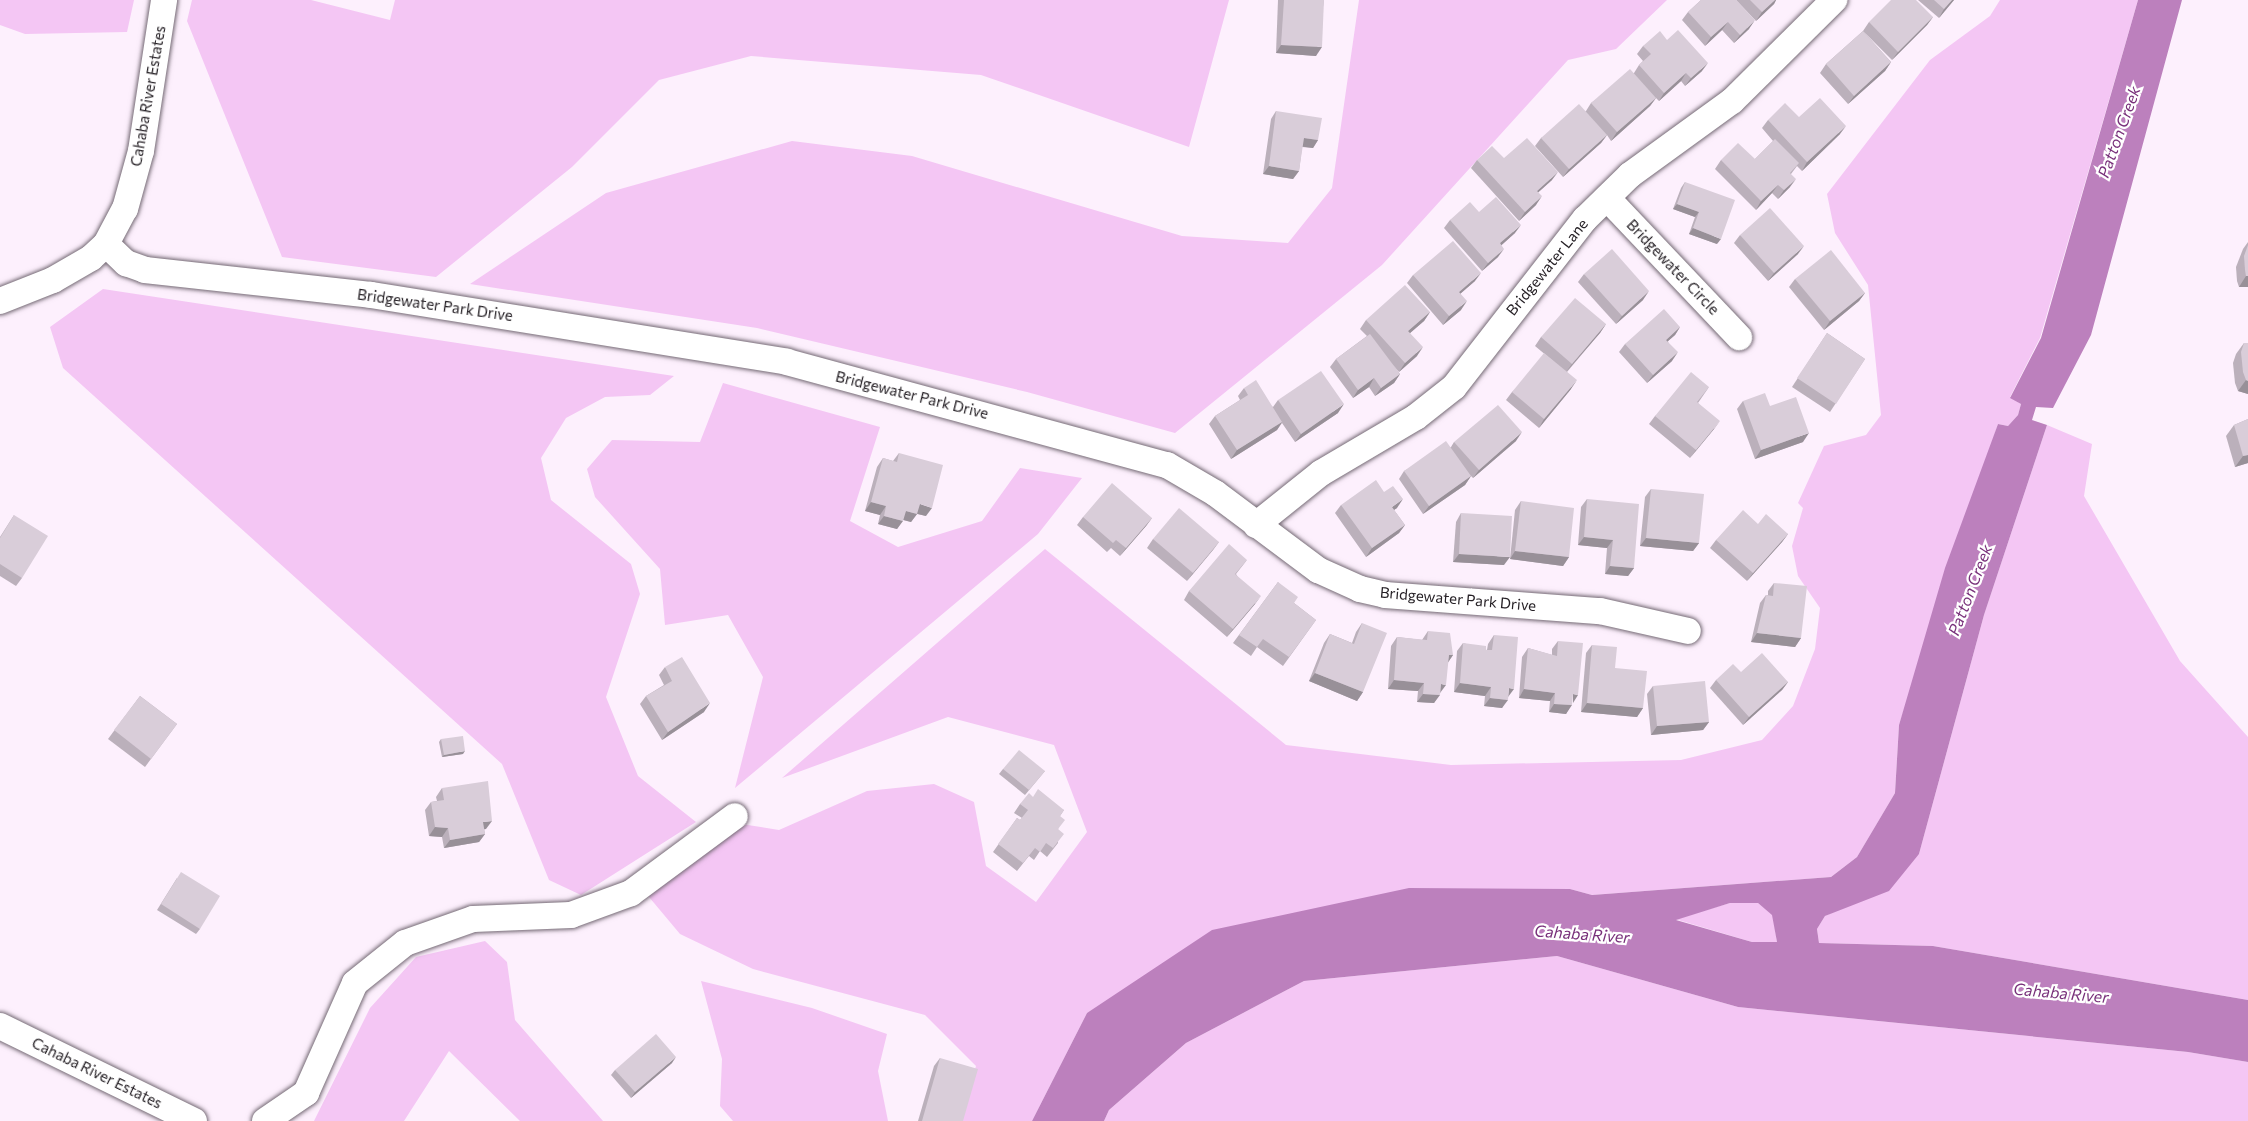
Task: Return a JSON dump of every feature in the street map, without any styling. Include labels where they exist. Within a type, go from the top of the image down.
[{"type":"street","name":"Cahaba River Estates","points":[[0,301],[53,280],[91,258],[105,244],[124,209],[141,151],[164,0]]},
{"type":"street","name":"Bridgewater Lane","points":[[1256,525],[1321,473],[1416,417],[1454,387],[1541,272],[1607,198],[1630,175],[1732,101],[1834,0]]},
{"type":"street","name":"Bridgewater Circle","points":[[1607,198],[1739,337]]},
{"type":"street","name":"Bridgewater Park Drive","points":[[105,244],[126,263],[145,270],[371,295],[788,362],[1141,455],[1188,475],[1338,582],[1385,595],[1600,610],[1688,631]]},
{"type":"street","points":[[265,1121],[306,1093],[355,983],[405,943],[473,919],[571,915],[631,893],[735,816]]},
{"type":"street","name":"Cahaba River Estates","points":[[0,1026],[194,1121]]},
{"type":"shaded area","points":[[0,0],[134,0],[127,32],[25,34],[0,25]]},
{"type":"shaded area","points":[[192,0],[311,0],[390,20],[395,0],[1229,0],[1189,147],[981,75],[751,56],[659,80],[572,167],[436,277],[282,257],[187,21]]},
{"type":"shaded area","points":[[1359,0],[1667,0],[1616,49],[1568,60],[1382,265],[1175,433],[1027,392],[757,328],[470,284],[606,193],[792,141],[912,156],[1182,236],[1288,243],[1332,188]]},
{"type":"shaded area","points":[[2000,0],[2138,0],[2040,338],[2010,397],[2021,404],[2018,415],[2008,426],[1998,424],[1899,725],[1895,793],[1857,857],[1831,877],[1592,895],[1570,889],[1087,1013],[1032,1121],[960,1121],[976,1066],[925,1015],[753,969],[680,934],[644,891],[735,823],[779,830],[867,791],[934,784],[974,802],[986,866],[1036,902],[1087,832],[1054,745],[948,717],[782,778],[1045,549],[1286,745],[1451,765],[1681,760],[1762,740],[1793,706],[1815,649],[1820,608],[1798,576],[1792,546],[1803,508],[1798,503],[1824,446],[1866,435],[1881,415],[1868,285],[1835,233],[1827,194],[1930,60],[1990,16]]},
{"type":"shaded area","points":[[103,289],[674,376],[650,395],[605,397],[566,418],[541,458],[551,500],[631,564],[640,594],[606,697],[638,776],[696,822],[581,895],[549,880],[502,764],[63,368],[50,327]]},
{"type":"shaded area","points":[[723,383],[880,427],[850,521],[898,547],[982,521],[1020,468],[1082,478],[1038,534],[735,788],[763,677],[728,615],[665,625],[660,569],[595,497],[587,469],[612,440],[700,442]]},
{"type":"shaded area","points":[[2047,425],[2092,444],[2084,496],[2180,661],[2248,737],[2248,1000],[1933,946],[1819,943],[1817,929],[1825,916],[1846,906],[1919,854],[1984,615]]},
{"type":"shaded area","points":[[1730,903],[1758,903],[1773,915],[1777,942],[1752,942],[1675,919]]},
{"type":"shaded area","points":[[485,941],[507,962],[515,1020],[603,1121],[520,1121],[449,1051],[404,1121],[314,1121],[370,1008],[416,957]]},
{"type":"shaded area","points":[[1557,956],[1738,1007],[2188,1052],[2248,1062],[2248,1121],[1104,1121],[1109,1110],[1186,1043],[1304,981]]},
{"type":"shaded area","points":[[701,981],[812,1008],[887,1034],[878,1071],[888,1121],[733,1121],[720,1106],[722,1059]]},
{"type":"water","points":[[2138,0],[2182,0],[2091,335],[2053,408],[2036,407],[2032,420],[2047,425],[1984,615],[1919,854],[1889,891],[1825,916],[1817,929],[1819,943],[1933,946],[2248,1000],[2248,1062],[2188,1052],[1738,1007],[1557,956],[1304,981],[1186,1043],[1109,1110],[1104,1121],[1032,1121],[1087,1013],[1212,930],[1409,888],[1570,889],[1592,895],[1831,877],[1857,857],[1895,793],[1899,725],[1945,568],[1998,424],[2008,426],[2018,415],[2021,404],[2010,398],[2041,338]],"holes":[[[1730,903],[1758,903],[1772,915],[1777,942],[1752,942],[1676,920]]]},
{"type":"building","points":[[1284,0],[1324,0],[1322,47],[1281,45]]},
{"type":"building","points":[[1701,0],[1736,0],[1755,20],[1740,35],[1728,22],[1711,37],[1688,12]]},
{"type":"building","points":[[1750,0],[1775,0],[1762,12]]},
{"type":"building","points":[[1891,0],[1916,0],[1933,17],[1898,52],[1869,22]]},
{"type":"building","points":[[1934,0],[1952,0],[1944,9]]},
{"type":"building","points":[[1678,30],[1708,63],[1691,78],[1686,73],[1664,93],[1639,65],[1651,54],[1643,46],[1660,31],[1667,40]]},
{"type":"building","points":[[1863,31],[1891,62],[1854,96],[1826,64]]},
{"type":"building","points":[[1630,69],[1656,98],[1617,132],[1591,103]]},
{"type":"building","points":[[1820,98],[1846,126],[1807,162],[1768,120],[1785,103],[1799,117]]},
{"type":"building","points":[[1579,104],[1607,135],[1569,169],[1541,138]]},
{"type":"building","points":[[1276,111],[1322,118],[1318,140],[1304,138],[1299,171],[1269,166]]},
{"type":"building","points":[[1527,138],[1558,172],[1537,191],[1542,196],[1525,212],[1477,160],[1492,146],[1504,158]]},
{"type":"building","points":[[1775,139],[1799,163],[1790,173],[1796,179],[1784,190],[1778,185],[1761,201],[1721,160],[1738,143],[1755,159]]},
{"type":"building","points":[[1685,182],[1735,200],[1721,239],[1693,228],[1699,212],[1677,204]]},
{"type":"building","points":[[1496,197],[1521,225],[1500,243],[1504,249],[1488,263],[1450,220],[1470,202],[1479,212]]},
{"type":"building","points":[[1770,208],[1804,246],[1774,273],[1740,235]]},
{"type":"building","points":[[1453,241],[1481,273],[1459,292],[1467,301],[1449,316],[1413,275]]},
{"type":"building","points":[[2248,245],[2248,276],[2246,276],[2244,256]]},
{"type":"building","points":[[1612,249],[1649,291],[1622,316],[1584,274]]},
{"type":"building","points":[[1831,250],[1865,293],[1830,321],[1795,279]]},
{"type":"building","points":[[1405,285],[1430,312],[1408,331],[1423,347],[1405,363],[1366,320]]},
{"type":"building","points":[[1575,298],[1606,324],[1572,364],[1541,337]]},
{"type":"building","points":[[1664,309],[1680,327],[1666,340],[1678,352],[1653,375],[1625,344]]},
{"type":"building","points":[[1827,333],[1865,359],[1836,404],[1797,378]]},
{"type":"building","points":[[1370,334],[1400,374],[1381,388],[1374,378],[1358,390],[1336,359]]},
{"type":"building","points":[[2244,343],[2248,343],[2248,381],[2243,372],[2241,352]]},
{"type":"building","points":[[1544,353],[1577,380],[1544,419],[1512,392]]},
{"type":"building","points":[[1321,371],[1344,404],[1301,434],[1278,400]]},
{"type":"building","points":[[1691,372],[1709,387],[1697,402],[1720,421],[1696,450],[1655,416]]},
{"type":"building","points":[[1256,380],[1282,422],[1237,450],[1215,416],[1248,395],[1244,388]]},
{"type":"building","points":[[1765,393],[1770,406],[1796,397],[1809,433],[1761,450],[1743,401]]},
{"type":"building","points":[[1498,405],[1522,432],[1479,470],[1454,442]]},
{"type":"building","points":[[2248,419],[2248,455],[2243,456],[2234,425]]},
{"type":"building","points":[[1446,441],[1471,476],[1429,506],[1404,471]]},
{"type":"building","points":[[899,453],[943,465],[932,508],[920,504],[917,514],[906,511],[903,521],[884,516],[886,506],[871,502],[883,458],[897,462]]},
{"type":"building","points":[[1376,480],[1384,492],[1393,486],[1403,499],[1392,507],[1405,525],[1372,548],[1341,505]]},
{"type":"building","points":[[1112,483],[1152,518],[1126,548],[1116,540],[1113,543],[1083,517]]},
{"type":"building","points":[[1651,489],[1704,494],[1699,543],[1646,538]]},
{"type":"building","points":[[1587,499],[1639,504],[1634,568],[1610,566],[1613,540],[1584,537]]},
{"type":"building","points":[[1521,501],[1574,508],[1569,557],[1515,551]]},
{"type":"building","points":[[1179,508],[1219,542],[1193,573],[1153,539]]},
{"type":"building","points":[[1743,510],[1758,524],[1766,514],[1788,534],[1753,573],[1716,540]]},
{"type":"building","points":[[1461,513],[1512,516],[1510,557],[1459,554]]},
{"type":"building","points":[[14,515],[48,536],[22,578],[0,564],[0,538]]},
{"type":"building","points":[[1229,544],[1247,560],[1235,574],[1261,596],[1233,629],[1189,591]]},
{"type":"building","points":[[1278,582],[1298,597],[1294,603],[1316,620],[1289,657],[1263,639],[1257,647],[1239,635]]},
{"type":"building","points":[[1774,583],[1807,586],[1801,638],[1757,633],[1766,595],[1773,596]]},
{"type":"building","points":[[1362,623],[1387,633],[1363,692],[1315,673],[1330,634],[1354,644]]},
{"type":"building","points":[[1428,631],[1450,633],[1453,655],[1449,655],[1446,685],[1441,684],[1440,695],[1423,694],[1424,683],[1394,680],[1397,637],[1427,640]]},
{"type":"building","points":[[1494,635],[1518,637],[1514,689],[1509,688],[1508,700],[1490,698],[1491,687],[1460,683],[1463,643],[1486,646],[1486,650],[1492,650]]},
{"type":"building","points":[[1558,641],[1583,643],[1578,695],[1573,694],[1572,705],[1554,704],[1555,693],[1524,689],[1528,648],[1557,656]]},
{"type":"building","points":[[1592,645],[1617,647],[1615,668],[1647,671],[1643,708],[1587,703]]},
{"type":"building","points":[[1762,653],[1788,682],[1749,717],[1716,680],[1733,664],[1741,672]]},
{"type":"building","points":[[682,657],[710,703],[668,732],[646,696],[672,681],[665,667]]},
{"type":"building","points":[[1705,681],[1709,722],[1657,726],[1653,686]]},
{"type":"building","points":[[140,696],[177,724],[151,759],[114,730]]},
{"type":"building","points":[[463,736],[465,751],[444,755],[441,739]]},
{"type":"building","points":[[1019,750],[1045,771],[1029,790],[1003,769]]},
{"type":"building","points":[[488,781],[492,821],[483,822],[485,834],[450,840],[448,828],[435,827],[431,802],[444,800],[442,788]]},
{"type":"building","points":[[1038,789],[1064,810],[1060,816],[1065,820],[1058,829],[1064,834],[1053,848],[1046,843],[1040,852],[1035,848],[1023,863],[998,844],[1017,818],[1020,820],[1028,810],[1020,804],[1029,793],[1033,797]]},
{"type":"building","points":[[181,872],[220,896],[200,929],[161,904]]},
{"type":"building","points":[[656,1034],[676,1057],[635,1092],[615,1070]]},
{"type":"building","points":[[940,1058],[978,1069],[963,1121],[922,1121]]},
{"type":"water label","name":"Patton Creek","points":[[2119,132]]},
{"type":"water label","name":"Patton Creek","points":[[1970,590]]},
{"type":"water label","name":"Cahaba River","points":[[1582,934]]},
{"type":"water label","name":"Cahaba River","points":[[2061,993]]}]
